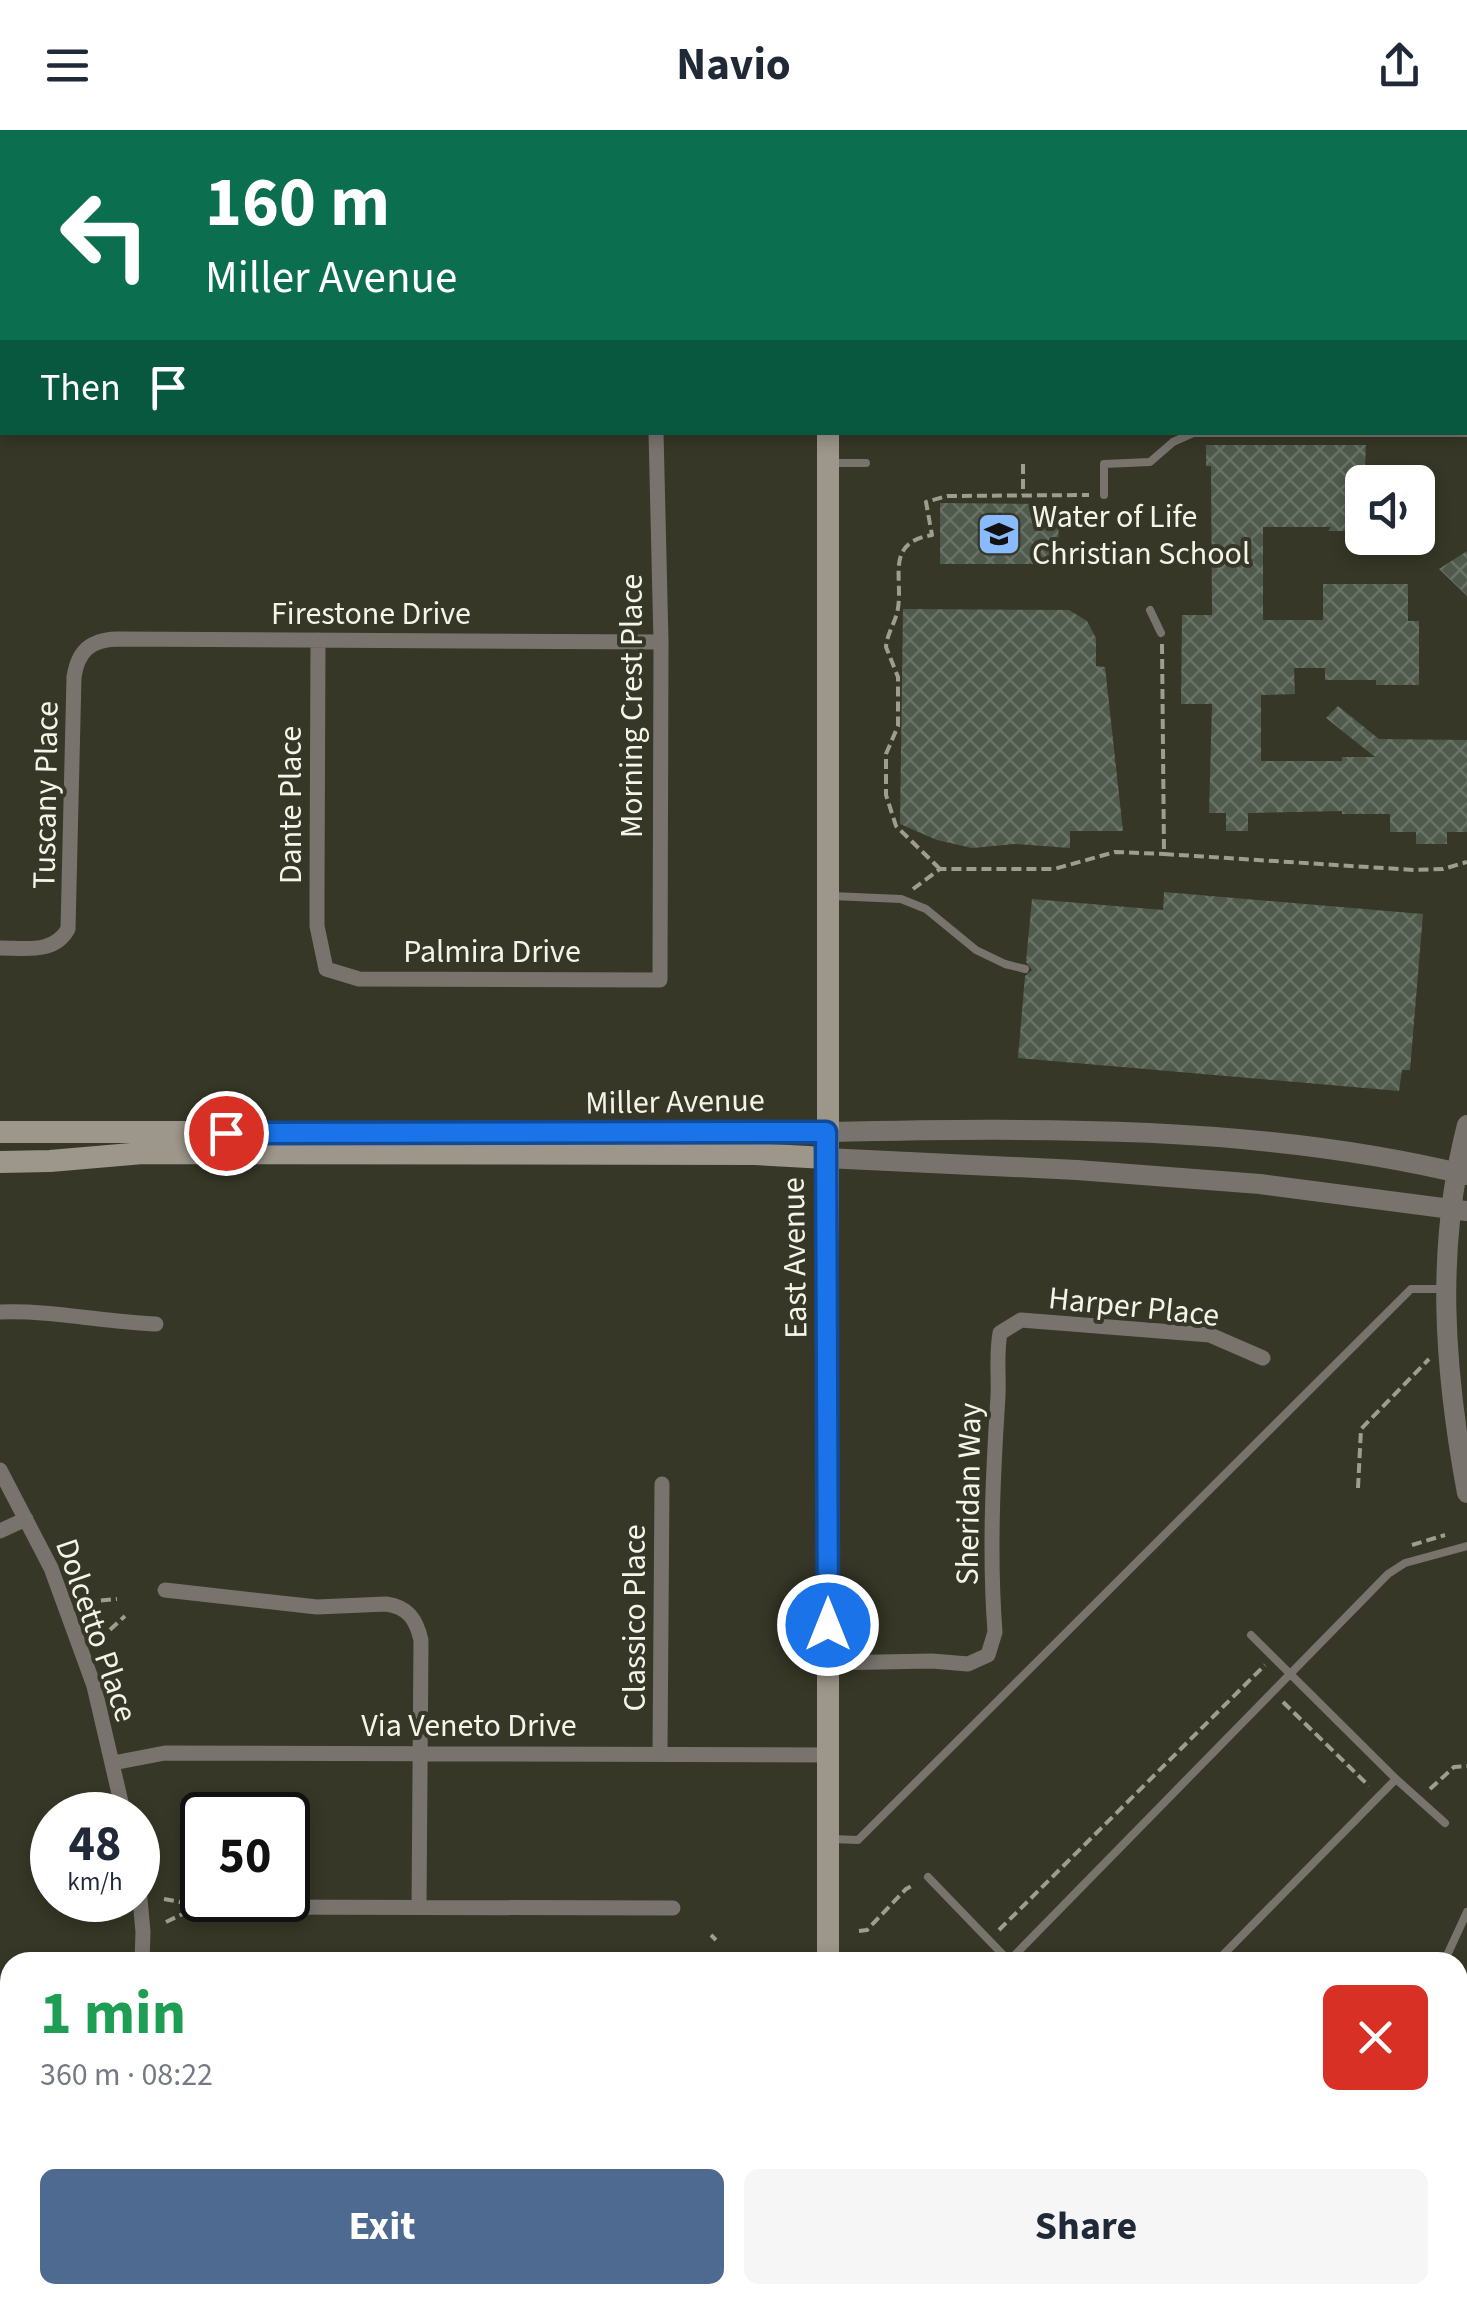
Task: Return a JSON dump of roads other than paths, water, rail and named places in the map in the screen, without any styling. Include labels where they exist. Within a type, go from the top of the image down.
[{"type":"main road","name":"East Avenue","points":[[828,435],[828,1952]]},
{"type":"main road","name":"Miller Avenue","points":[[0,1132],[826,1132]]},
{"type":"main road","name":"Miller Avenue","points":[[0,1162],[143,1153],[755,1154],[826,1158]]},
{"type":"street","name":"Morning Crest Place","points":[[656,435],[661,642],[660,980]]},
{"type":"street","name":"Firestone Drive","points":[[84,650],[104,640],[661,642]]},
{"type":"street","name":"Dante Place","points":[[318,640],[316,894],[326,969]]},
{"type":"street","name":"Tuscany Place","points":[[0,948],[40,948],[62,940],[71,915],[74,678],[84,650]]},
{"type":"street","name":"Palmira Drive","points":[[326,969],[359,979],[660,980]]},
{"type":"street","points":[[1467,1125],[1444,1289],[1448,1378],[1467,1494]]},
{"type":"street","name":"Miller Avenue","points":[[826,1132],[1004,1129],[1211,1136],[1328,1147],[1461,1173]]},
{"type":"street","name":"Miller Avenue","points":[[826,1158],[1078,1170],[1260,1184],[1458,1209]]},
{"type":"street","points":[[0,1312],[60,1313],[156,1324]]},
{"type":"street","name":"Harper Place","points":[[1000,1333],[1021,1320],[1210,1335],[1263,1358]]},
{"type":"street","name":"Sheridan Way","points":[[828,1663],[968,1664],[988,1655],[994,1632],[993,1463],[1000,1333]]},
{"type":"street","name":"Dolcetto Place","points":[[0,1470],[51,1568],[94,1686],[119,1792]]},
{"type":"street","name":"Classico Place","points":[[660,1754],[662,1484]]},
{"type":"street","points":[[0,1531],[26,1519]]},
{"type":"street","points":[[166,1590],[292,1606],[386,1604],[406,1610],[413,1617],[421,1640],[418,1908]]},
{"type":"street","name":"Via Veneto Drive","points":[[113,1763],[166,1753],[827,1755]]},
{"type":"street","points":[[310,1907],[673,1908]]},
{"type":"street","points":[[142,1922],[142,1952]]},
{"type":"lane","points":[[1104,495],[1104,464],[1150,462],[1173,442],[1189,435]]},
{"type":"lane","points":[[828,462],[866,463]]},
{"type":"lane","points":[[1150,610],[1162,632]]},
{"type":"lane","points":[[828,896],[901,898],[926,909],[976,950],[1025,969]]},
{"type":"lane","points":[[828,1839],[858,1840],[1411,1289],[1444,1289]]},
{"type":"lane","points":[[1019,1952],[1388,1574],[1404,1563],[1467,1546]]},
{"type":"lane","points":[[1251,1635],[1445,1823]]},
{"type":"lane","points":[[1226,1952],[1396,1779]]},
{"type":"lane","points":[[928,1877],[1000,1952]]},
{"type":"lane","points":[[1449,1952],[1467,1912]]},
{"type":"place","name":"Water of Life Christian School","points":[[999,534]]}]
